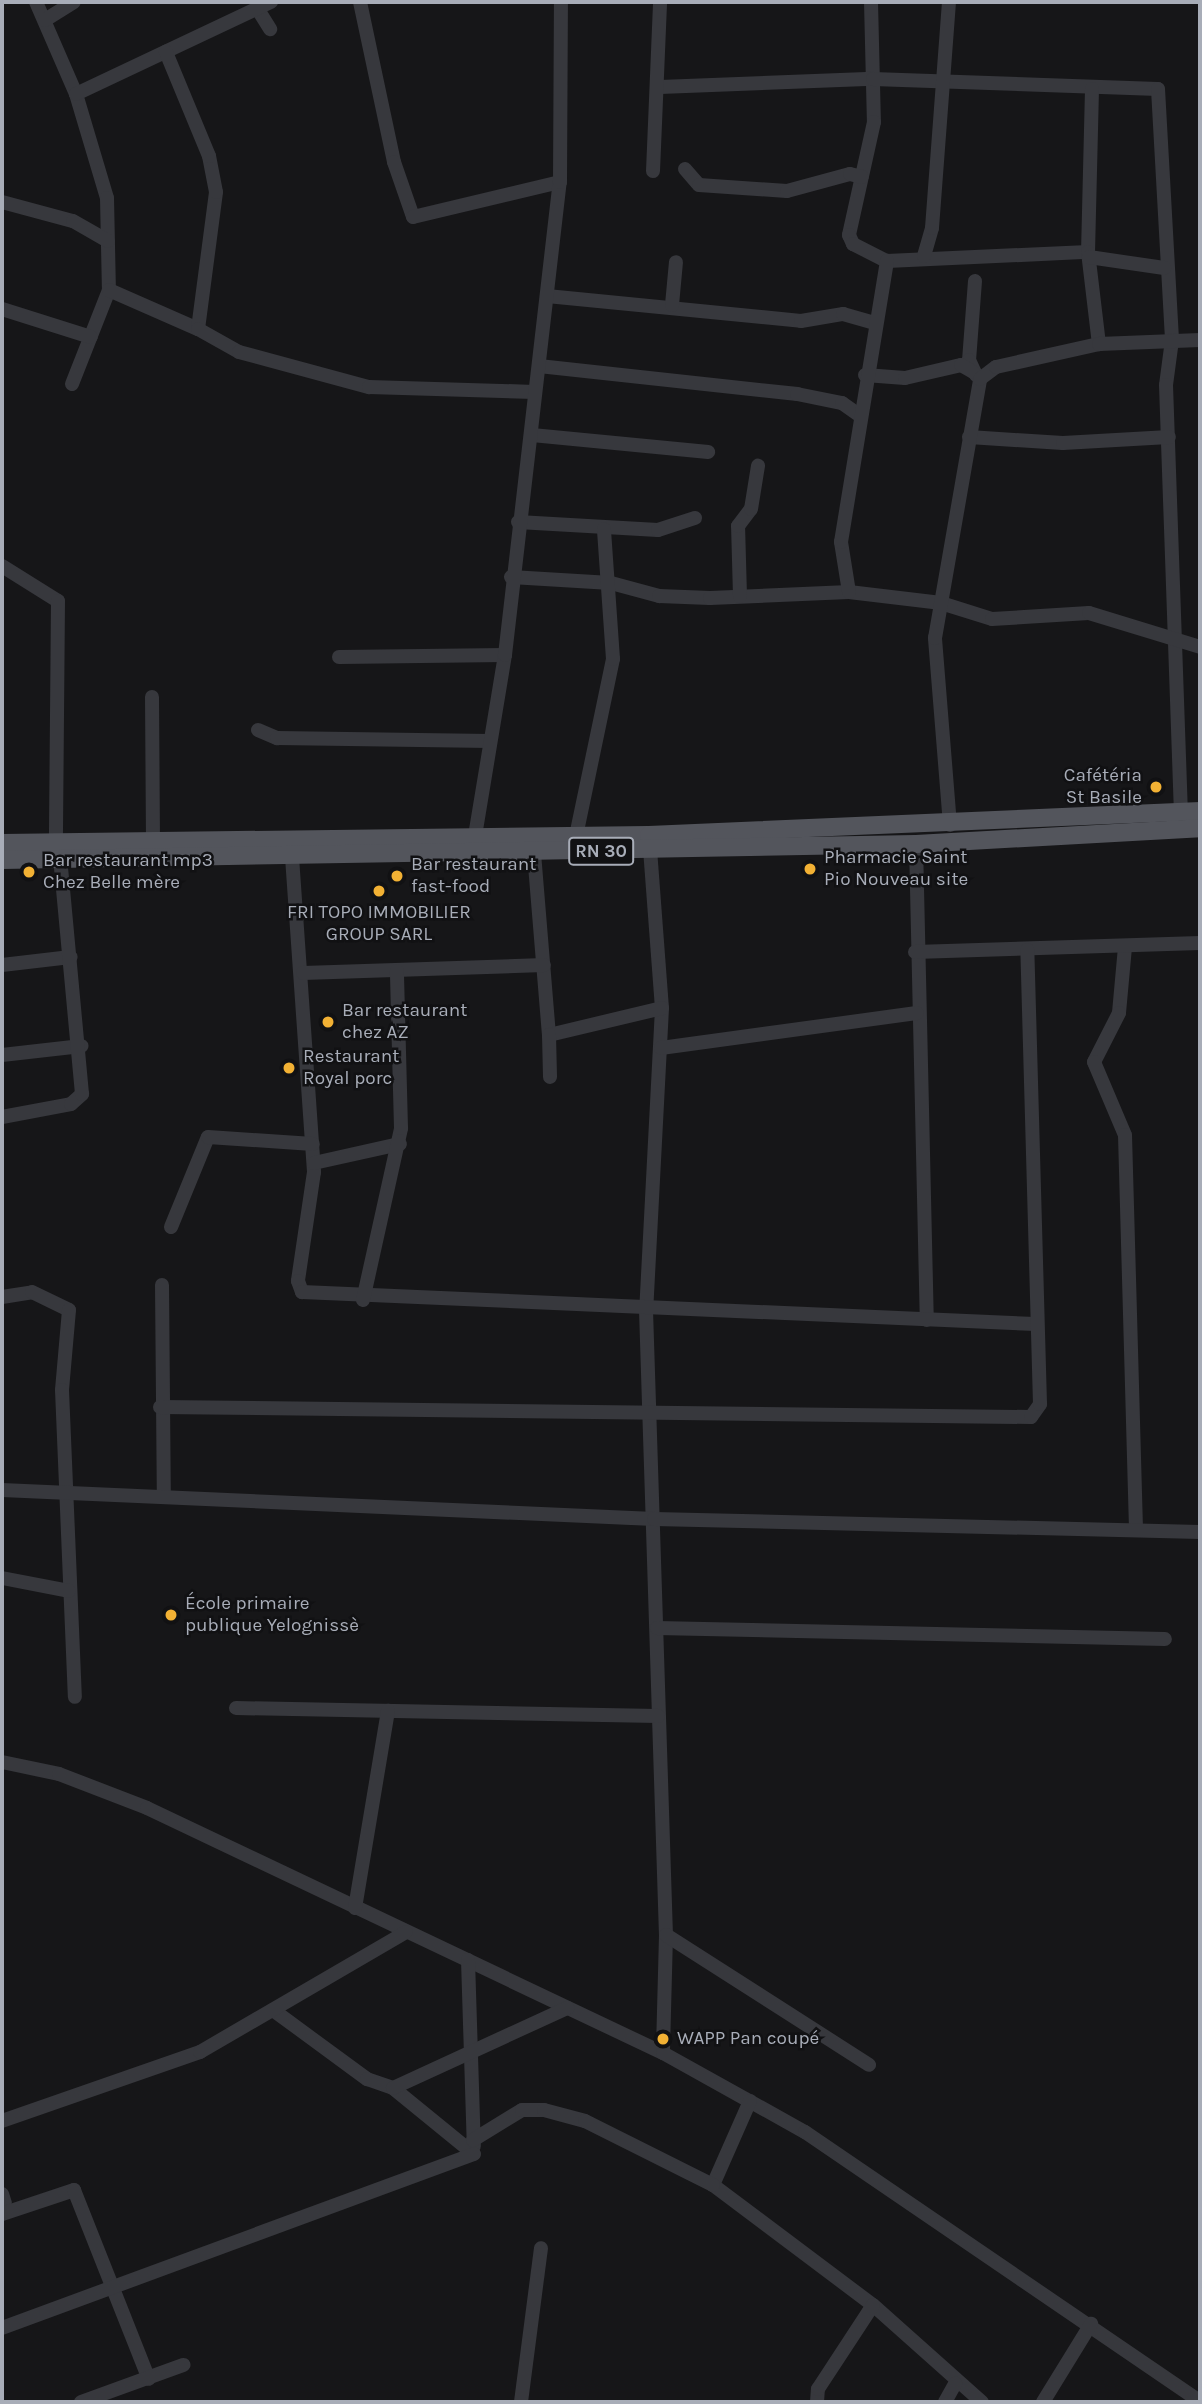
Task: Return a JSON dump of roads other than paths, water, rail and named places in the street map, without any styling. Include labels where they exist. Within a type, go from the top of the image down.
[{"type":"main road","name":"RN 30","points":[[2,860],[58,850],[153,839],[576,836],[950,825],[1200,811]]},
{"type":"main road","name":"RN 30","points":[[2,843],[58,850],[292,857],[916,844],[1200,828]]},
{"type":"street","points":[[36,2],[76,94],[104,184],[109,290],[72,384]]},
{"type":"street","points":[[45,20],[75,2]]},
{"type":"street","points":[[361,2],[394,162],[412,217],[560,182]]},
{"type":"street","points":[[475,836],[505,655],[511,577],[532,435],[534,392],[560,182],[561,2]]},
{"type":"street","points":[[653,171],[660,87],[660,2]]},
{"type":"street","points":[[871,2],[874,122],[849,235],[887,261],[924,256],[1089,255],[1164,268]]},
{"type":"street","points":[[924,256],[944,79],[949,2]]},
{"type":"street","points":[[76,94],[261,5],[270,29]]},
{"type":"street","points":[[166,52],[209,156],[216,192],[198,329]]},
{"type":"street","points":[[660,87],[944,79],[1091,89],[1158,89],[1164,268],[1172,340],[1169,437],[1181,812]]},
{"type":"street","points":[[1091,89],[1089,255],[1099,344]]},
{"type":"street","points":[[685,169],[699,185],[786,191],[850,174],[862,177]]},
{"type":"street","points":[[3,198],[73,221],[108,241]]},
{"type":"street","points":[[849,592],[841,542],[858,414],[887,261]]},
{"type":"street","points":[[672,305],[676,262]]},
{"type":"street","points":[[950,825],[934,661],[969,438],[976,375],[975,281]]},
{"type":"street","points":[[109,290],[198,329],[239,352],[369,387],[534,392]]},
{"type":"street","points":[[547,296],[672,305],[801,321],[843,314],[874,323]]},
{"type":"street","points":[[2,309],[91,337]]},
{"type":"street","points":[[976,375],[996,367],[1099,344],[1200,340]]},
{"type":"street","points":[[865,375],[905,378],[961,365],[976,375]]},
{"type":"street","points":[[539,366],[797,394],[842,402],[858,414]]},
{"type":"street","points":[[532,435],[708,452]]},
{"type":"street","points":[[969,438],[1063,443],[1169,437]]},
{"type":"street","points":[[740,596],[738,526],[751,509],[758,466]]},
{"type":"street","points":[[518,522],[604,529],[674,528],[695,518]]},
{"type":"street","points":[[576,836],[613,659],[611,583],[604,529]]},
{"type":"street","points":[[2,566],[58,601],[58,850],[81,1046],[82,1094],[71,1104],[2,1117]]},
{"type":"street","points":[[511,577],[611,583],[659,596],[849,592],[941,603],[992,619],[1064,612],[1116,617],[1177,644],[1200,647]]},
{"type":"street","points":[[339,657],[505,655]]},
{"type":"street","points":[[152,697],[153,839]]},
{"type":"street","points":[[258,730],[277,738],[490,741]]},
{"type":"street","points":[[916,844],[915,953],[927,1320]]},
{"type":"street","points":[[650,849],[662,1009],[646,1310],[666,1935],[663,2053]]},
{"type":"street","points":[[534,853],[550,1077]]},
{"type":"street","points":[[292,857],[303,973],[314,1163],[300,1290],[363,1300],[1035,1324]]},
{"type":"street","points":[[915,953],[1200,943]]},
{"type":"street","points":[[1125,947],[1119,1013],[1094,1062],[1125,1135],[1136,1530]]},
{"type":"street","points":[[160,1407],[1031,1417],[1040,1404],[1035,1324],[1027,950]]},
{"type":"street","points":[[2,965],[71,957]]},
{"type":"street","points":[[303,973],[544,965]]},
{"type":"street","points":[[363,1300],[400,1144],[397,971]]},
{"type":"street","points":[[549,1035],[662,1009]]},
{"type":"street","points":[[661,1048],[917,1013]]},
{"type":"street","points":[[2,1055],[81,1046]]},
{"type":"street","points":[[171,1227],[208,1137],[313,1144]]},
{"type":"street","points":[[314,1163],[400,1144]]},
{"type":"street","points":[[162,1284],[160,1407],[164,1497]]},
{"type":"street","points":[[2,1297],[32,1292],[69,1310],[62,1390],[75,1697]]},
{"type":"street","points":[[2,1490],[654,1519],[1200,1532]]},
{"type":"street","points":[[2,1578],[69,1591]]},
{"type":"street","points":[[657,1628],[1165,1639]]},
{"type":"street","points":[[236,1708],[658,1716]]},
{"type":"street","points":[[355,1908],[388,1711]]},
{"type":"street","points":[[2,1762],[59,1774],[147,1808],[663,2053],[750,2101],[1091,2324],[1200,2401]]},
{"type":"street","points":[[2,2121],[200,2052],[406,1932]]},
{"type":"street","points":[[666,1935],[869,2065]]},
{"type":"street","points":[[468,1960],[474,2147]]},
{"type":"street","points":[[393,2088],[567,2008]]},
{"type":"street","points":[[274,2010],[367,2078],[393,2088],[474,2147]]},
{"type":"street","points":[[713,2185],[750,2101]]},
{"type":"street","points":[[2,2328],[474,2147],[533,2108],[585,2121],[713,2185],[873,2305],[955,2384],[982,2402]]},
{"type":"street","points":[[3,2204],[74,2190],[149,2379]]},
{"type":"street","points":[[520,2402],[541,2248]]},
{"type":"street","points":[[817,2402],[818,2389],[873,2305]]},
{"type":"street","points":[[1043,2402],[1091,2324]]},
{"type":"street","points":[[81,2402],[183,2365]]},
{"type":"street","points":[[944,2402],[955,2384]]},
{"type":"place","name":"Cafétéria St Basile","points":[[1156,787]]},
{"type":"place","name":"Pharmacie Saint Pio Nouveau site","points":[[810,869]]},
{"type":"place","name":"Bar restaurant mp3 Chez Belle mère","points":[[29,872]]},
{"type":"place","name":"Bar restaurant fast-food","points":[[397,876]]},
{"type":"place","name":"FRI TOPO IMMOBILIER GROUP SARL","points":[[379,891]]},
{"type":"place","name":"Bar restaurant chez AZ","points":[[328,1022]]},
{"type":"place","name":"Restaurant Royal porc","points":[[289,1068]]},
{"type":"place","name":"École primaire publique Yelognissè","points":[[171,1615]]},
{"type":"place","name":"WAPP Pan coupé","points":[[663,2039]]}]
